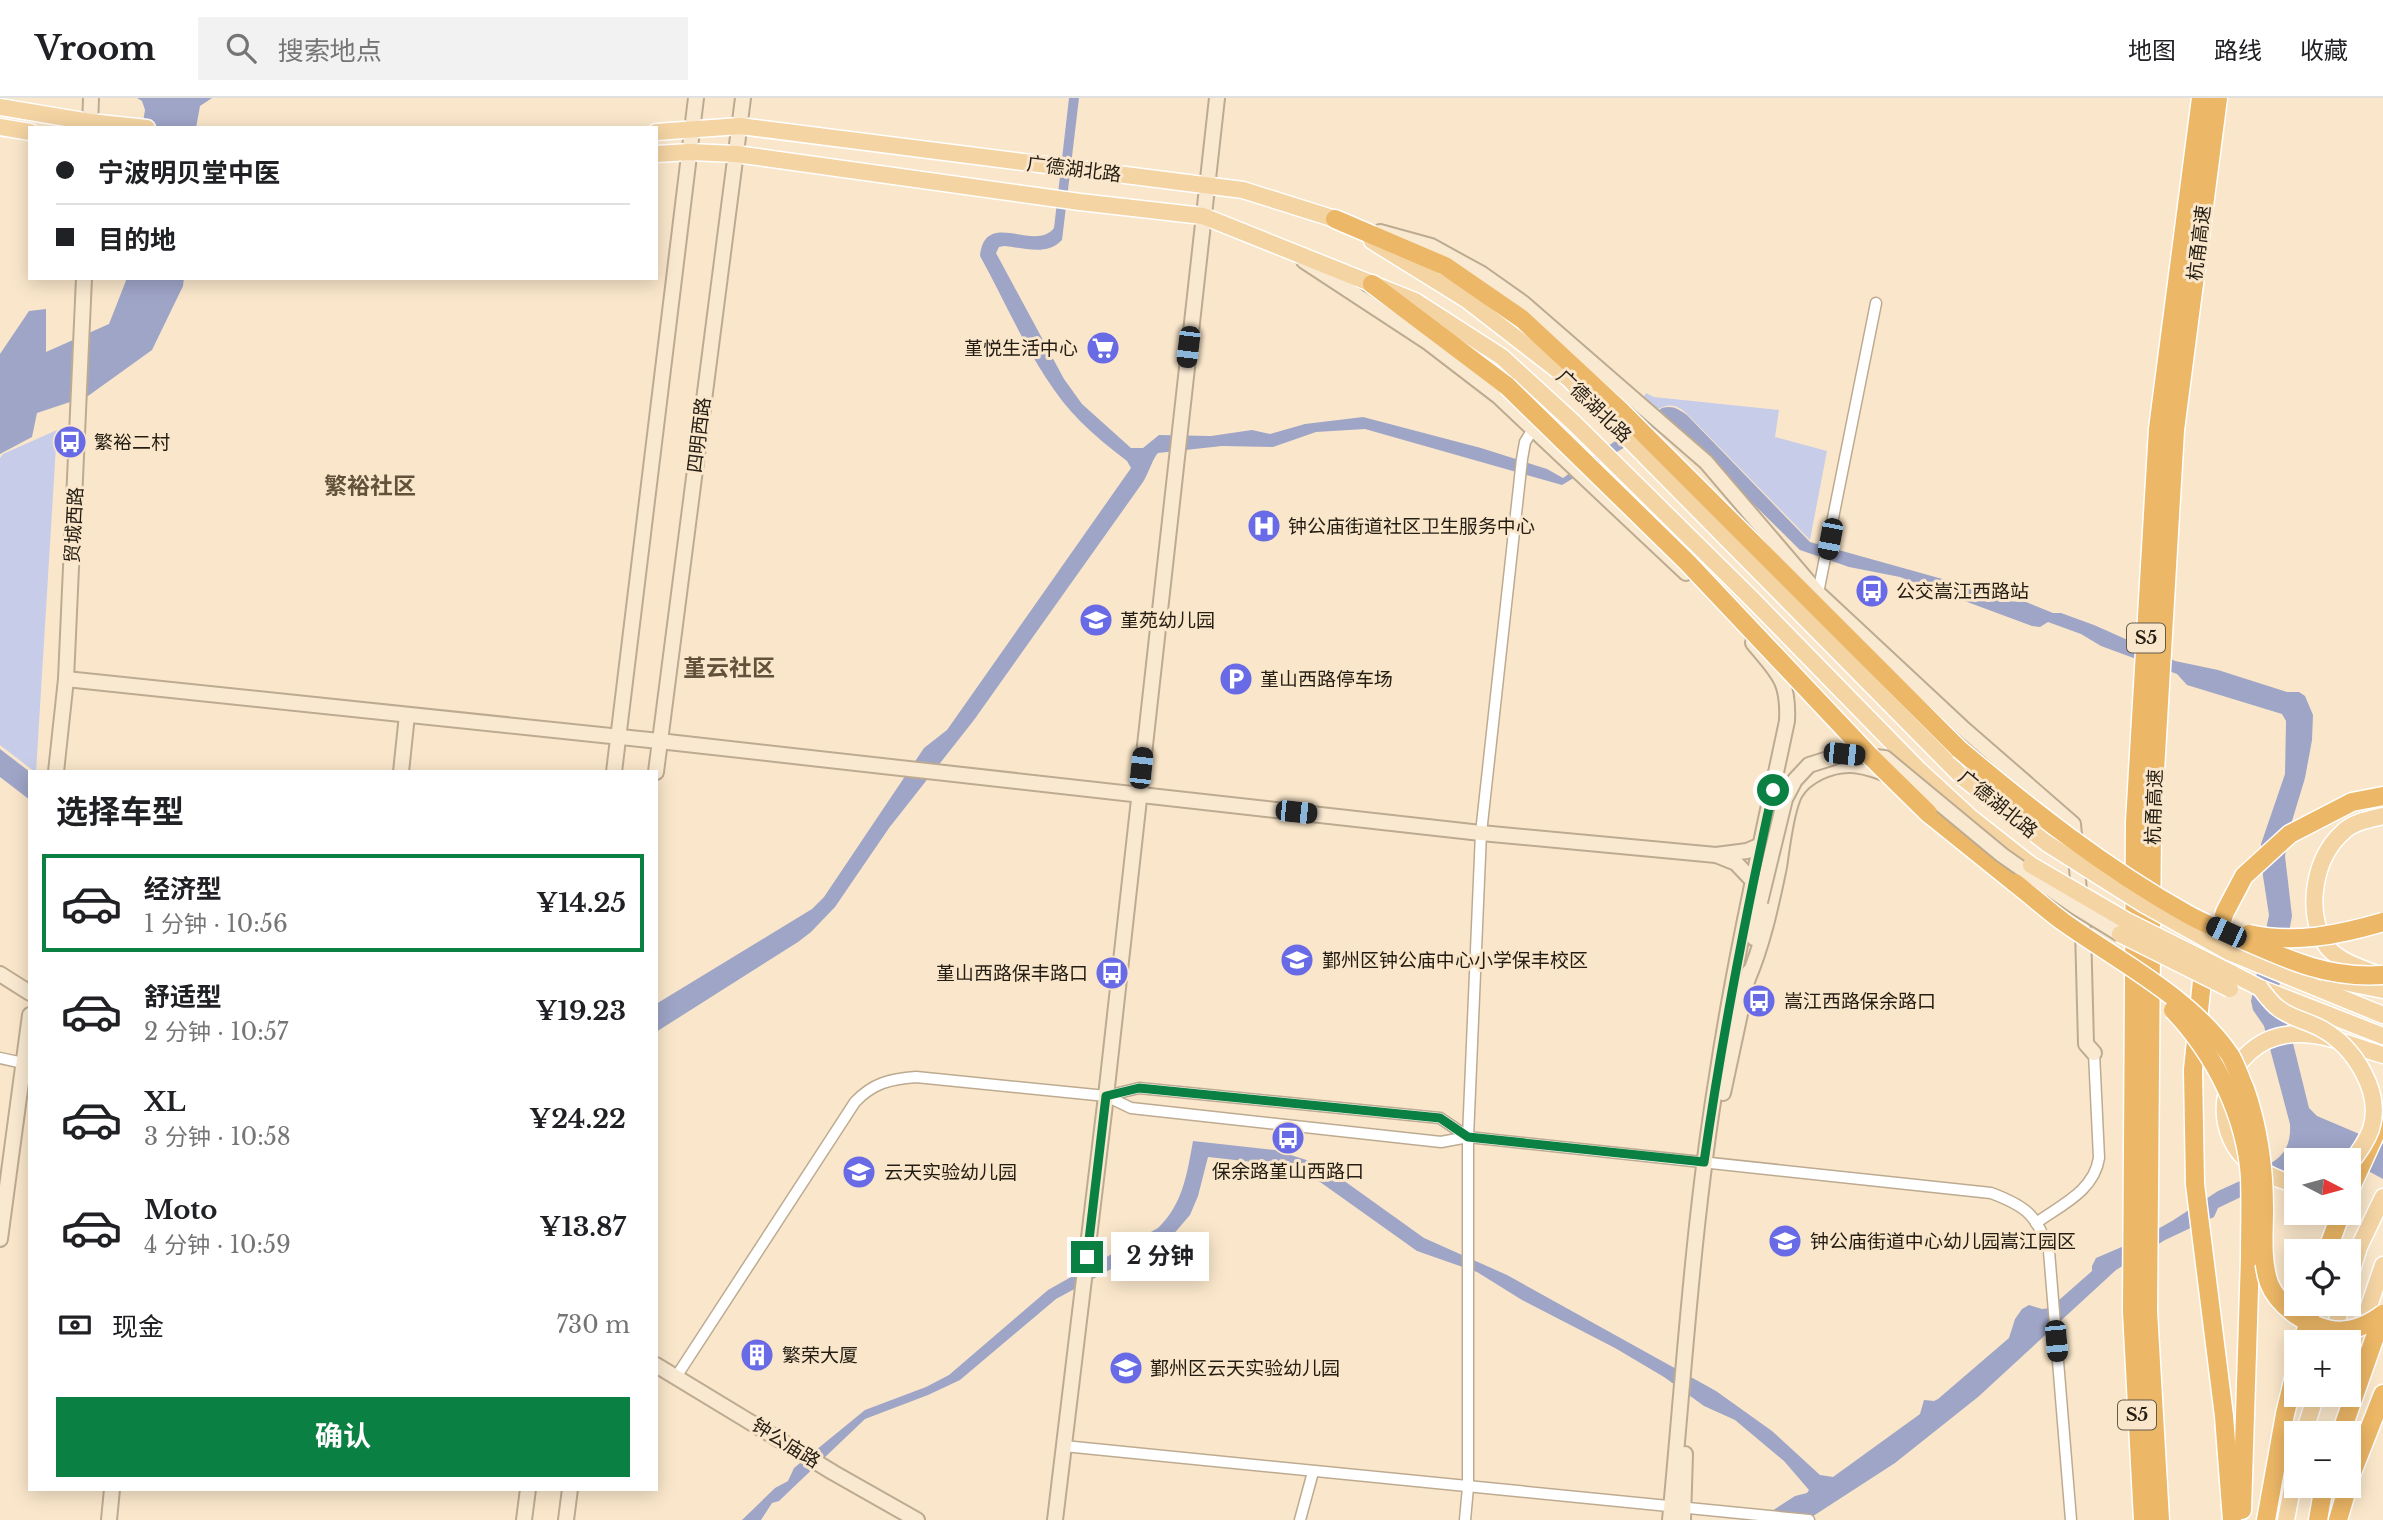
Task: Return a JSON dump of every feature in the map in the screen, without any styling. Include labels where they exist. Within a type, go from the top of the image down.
[{"type":"highway","name":"杭甬高速","points":[[2143,1520],[2136,822],[2158,429],[2201,98]]},
{"type":"highway","name":"杭甬高速","points":[[2141,1180],[2152,822],[2175,430],[2218,98]]},
{"type":"highway","points":[[1335,219],[1445,266],[1522,319],[1620,410],[1959,749],[2092,855],[2189,915],[2287,960],[2342,975],[2383,976]]},
{"type":"highway","points":[[1373,284],[1507,386],[1687,562],[1871,757],[1928,813],[2064,922],[2192,1013],[2230,1056],[2253,1113],[2260,1142],[2264,1251],[2269,1282],[2277,1298],[2315,1328],[2333,1331],[2352,1330],[2383,1314]]},
{"type":"highway","points":[[2232,1520],[2224,1416],[2195,1184],[2193,1070],[2202,981],[2225,912],[2244,876],[2290,834],[2352,802],[2383,796]]},
{"type":"highway","points":[[2206,923],[2270,939],[2295,939],[2352,931],[2383,922]]},
{"type":"highway","points":[[2108,952],[2186,1023],[2214,1065],[2234,1107],[2245,1142],[2250,1176],[2250,1258],[2242,1520]]},
{"type":"highway","points":[[2361,1165],[2383,1117]]},
{"type":"highway","name":"杭甬高速","points":[[2140,1311],[2160,1520]]},
{"type":"highway","points":[[2343,1421],[2383,1314]]},
{"type":"highway","points":[[2361,1451],[2383,1394]]},
{"type":"highway","points":[[2266,1520],[2287,1407]]},
{"type":"highway","points":[[2321,1520],[2325,1498]]},
{"type":"highway","points":[[2338,1520],[2344,1498]]},
{"type":"main road","points":[[0,107],[90,125],[109,126]]},
{"type":"main road","name":"广德湖北路","points":[[658,132],[740,126],[1243,190],[1335,219],[1467,300],[1569,379],[1963,778],[2048,844],[2143,904],[2229,952],[2383,1015]]},
{"type":"main road","points":[[0,127],[28,132]]},
{"type":"main road","name":"广德湖北路","points":[[658,153],[736,154],[1080,202],[1203,216],[1415,301],[1502,357],[1585,434],[1919,769],[2004,845],[2031,865],[2127,921],[2260,988],[2383,1036]]},
{"type":"main road","points":[[2383,816],[2364,820],[2343,831],[2317,872],[2315,890],[2316,915],[2325,944],[2349,964],[2383,976]]},
{"type":"main road","points":[[2120,934],[2230,989],[2260,988],[2278,1009],[2324,1030],[2350,1052],[2374,1098],[2371,1128],[2361,1150]]},
{"type":"main road","points":[[2229,952],[2383,990]]},
{"type":"main road","points":[[2284,1181],[2254,1168],[2237,1153],[2230,1138],[2225,1105],[2230,1078],[2241,1059],[2252,1049],[2265,1043],[2299,1034],[2329,1038],[2383,1055]]},
{"type":"main road","points":[[2361,1243],[2383,1197]]},
{"type":"main road","points":[[2361,1330],[2383,1265]]},
{"type":"main road","points":[[2286,1520],[2290,1498]]},
{"type":"street","points":[[90,125],[91,98]]},
{"type":"street","points":[[614,770],[696,98]]},
{"type":"street","name":"四明西路","points":[[656,770],[743,98]]},
{"type":"street","points":[[1055,1520],[1106,1096],[1217,98]]},
{"type":"street","points":[[1335,219],[1431,246],[1482,274],[1523,303],[1706,463],[1818,593],[1965,730],[2073,824],[2082,924],[2086,1044],[2094,1053],[2099,1158],[2097,1170],[2082,1191],[2036,1223]]},
{"type":"street","points":[[1293,253],[1429,343],[1498,396],[1724,609],[1783,679],[1788,700],[1787,721],[1753,881],[1717,1074],[1684,1464],[1677,1513]]},
{"type":"street","name":"贸城西路","points":[[57,768],[66,679],[85,280]]},
{"type":"street","points":[[1818,593],[1876,303]]},
{"type":"street","points":[[1465,1520],[1468,1487],[1468,1137],[1481,833],[1522,458],[1525,442],[1533,429]]},
{"type":"street","points":[[66,679],[659,741],[1481,833],[1716,855],[1747,851],[1761,845]]},
{"type":"street","points":[[401,770],[407,715]]},
{"type":"street","points":[[1677,1513],[1679,1407],[1684,1350],[1709,1162],[1747,981],[1759,902],[1784,799],[1795,780],[1809,765],[1844,754],[1885,758],[2002,855],[2120,934]]},
{"type":"street","points":[[1747,981],[1756,960],[1772,903],[1786,824],[1795,794],[1809,778],[1848,764],[1891,775],[2082,924]]},
{"type":"street","points":[[1716,855],[1736,863],[1753,881]]},
{"type":"street","points":[[0,974],[28,992]]},
{"type":"street","points":[[0,1239],[28,1029]]},
{"type":"street","points":[[0,1058],[23,1063]]},
{"type":"street","points":[[676,1377],[855,1102],[867,1090],[894,1078],[916,1077],[1106,1096],[1139,1088],[1440,1118],[1468,1137]]},
{"type":"street","points":[[1106,1096],[1131,1108],[1441,1142],[1468,1137],[1709,1162],[1991,1193],[2017,1202],[2043,1232],[2049,1251],[2071,1520]]},
{"type":"street","name":"钟公庙路","points":[[658,1366],[917,1520]]},
{"type":"street","points":[[1064,1446],[1468,1487],[1677,1513],[1809,1520]]},
{"type":"street","points":[[1300,1520],[1313,1472]]},
{"type":"street","points":[[109,1520],[112,1491]]},
{"type":"street","points":[[524,1520],[528,1491]]},
{"type":"street","points":[[566,1520],[570,1491]]},
{"type":"shaded area","points":[[137,98],[212,98],[200,106],[196,126],[142,126],[145,110],[142,101]]},
{"type":"shaded area","points":[[1069,98],[1079,98],[1062,240],[1050,248],[1004,246],[999,247],[996,253],[1064,379],[1082,404],[1131,448],[1143,448],[1159,435],[1211,436],[1252,430],[1270,434],[1305,424],[1363,417],[1481,448],[1547,469],[1563,478],[1662,408],[1672,407],[1687,415],[1810,542],[1946,580],[2001,601],[2026,602],[2094,625],[2175,661],[2218,670],[2287,692],[2299,692],[2305,696],[2313,715],[2312,740],[2285,856],[2292,916],[2275,1009],[2289,1027],[2309,1108],[2317,1116],[2383,1144],[2383,1179],[2361,1167],[2361,1148],[2286,1148],[2290,1136],[2290,1124],[2264,1026],[2253,1010],[2251,1001],[2269,915],[2261,844],[2285,774],[2286,721],[2282,714],[2187,685],[2177,674],[2101,646],[2081,634],[2048,622],[2040,627],[2032,626],[1900,577],[1849,567],[1800,550],[1728,479],[1665,423],[1562,485],[1365,429],[1316,432],[1273,447],[1222,446],[1158,453],[1143,482],[974,720],[889,828],[835,907],[798,942],[658,1031],[658,1003],[812,909],[824,897],[924,748],[947,730],[1131,468],[1127,461],[1081,422],[1051,385],[1025,343],[980,256],[984,242],[991,235],[1046,234],[1054,228]]},
{"type":"shaded area","points":[[126,280],[184,280],[152,350],[88,396],[37,413],[32,437],[0,454],[0,354],[29,311],[46,309],[46,352],[109,324]]},
{"type":"shaded area","points":[[1646,393],[1654,397],[1779,410],[1775,437],[1827,451],[1810,540],[1687,414],[1674,406],[1658,409],[1643,398]]},
{"type":"shaded area","points":[[57,430],[36,770],[32,770],[0,745],[0,458],[3,454]]},
{"type":"shaded area","points":[[0,749],[28,770],[28,798],[0,777]]},
{"type":"shaded area","points":[[1193,1141],[1275,1150],[1322,1165],[1424,1238],[1507,1275],[1716,1391],[1772,1431],[1820,1475],[1833,1477],[1920,1414],[1924,1400],[1938,1399],[2009,1338],[2015,1319],[2022,1309],[2029,1305],[2042,1309],[2050,1308],[2092,1271],[2096,1258],[2138,1240],[2172,1221],[2218,1191],[2240,1181],[2242,1177],[2270,1164],[2284,1151],[2284,1182],[2218,1208],[2214,1217],[2165,1240],[2116,1270],[1978,1397],[1895,1463],[1807,1520],[1758,1520],[1809,1490],[1784,1461],[1735,1420],[1704,1406],[1664,1377],[1615,1348],[1522,1300],[1477,1272],[1417,1251],[1299,1167],[1208,1157],[1190,1215],[1165,1244],[1147,1257],[1115,1267],[1056,1299],[960,1380],[865,1419],[779,1501],[772,1503],[761,1520],[742,1520],[775,1488],[788,1481],[794,1468],[865,1410],[926,1387],[949,1375],[1048,1290],[1158,1228],[1178,1199],[1186,1177]]},
{"type":"place","name":"堇悦生活中心","points":[[1103,348]]},
{"type":"place","name":"繁裕二村","points":[[70,442]]},
{"type":"place","name":"钟公庙街道社区卫生服务中心","points":[[1264,526]]},
{"type":"place","name":"公交嵩江西路站","points":[[1872,591]]},
{"type":"place","name":"堇苑幼儿园","points":[[1096,620]]},
{"type":"place","name":"堇山西路停车场","points":[[1236,679]]},
{"type":"place","name":"鄞州区钟公庙中心小学保丰校区","points":[[1297,960]]},
{"type":"place","name":"堇山西路保丰路口","points":[[1112,973]]},
{"type":"place","name":"嵩江西路保余路口","points":[[1759,1001]]},
{"type":"place","name":"保余路堇山西路口","points":[[1288,1138]]},
{"type":"place","name":"云天实验幼儿园","points":[[859,1172]]},
{"type":"place","name":"钟公庙街道中心幼儿园嵩江园区","points":[[1785,1241]]},
{"type":"place","name":"繁荣大厦","points":[[757,1355]]},
{"type":"place","name":"鄞州区云天实验幼儿园","points":[[1126,1368]]},
{"type":"district","name":"繁裕社区","points":[[370,486]]},
{"type":"district","name":"堇云社区","points":[[729,668]]},
{"type":"route","points":[[1087,1257],[1106,1096],[1139,1088],[1440,1118],[1468,1137],[1704,1162],[1736,971],[1773,790]]}]
